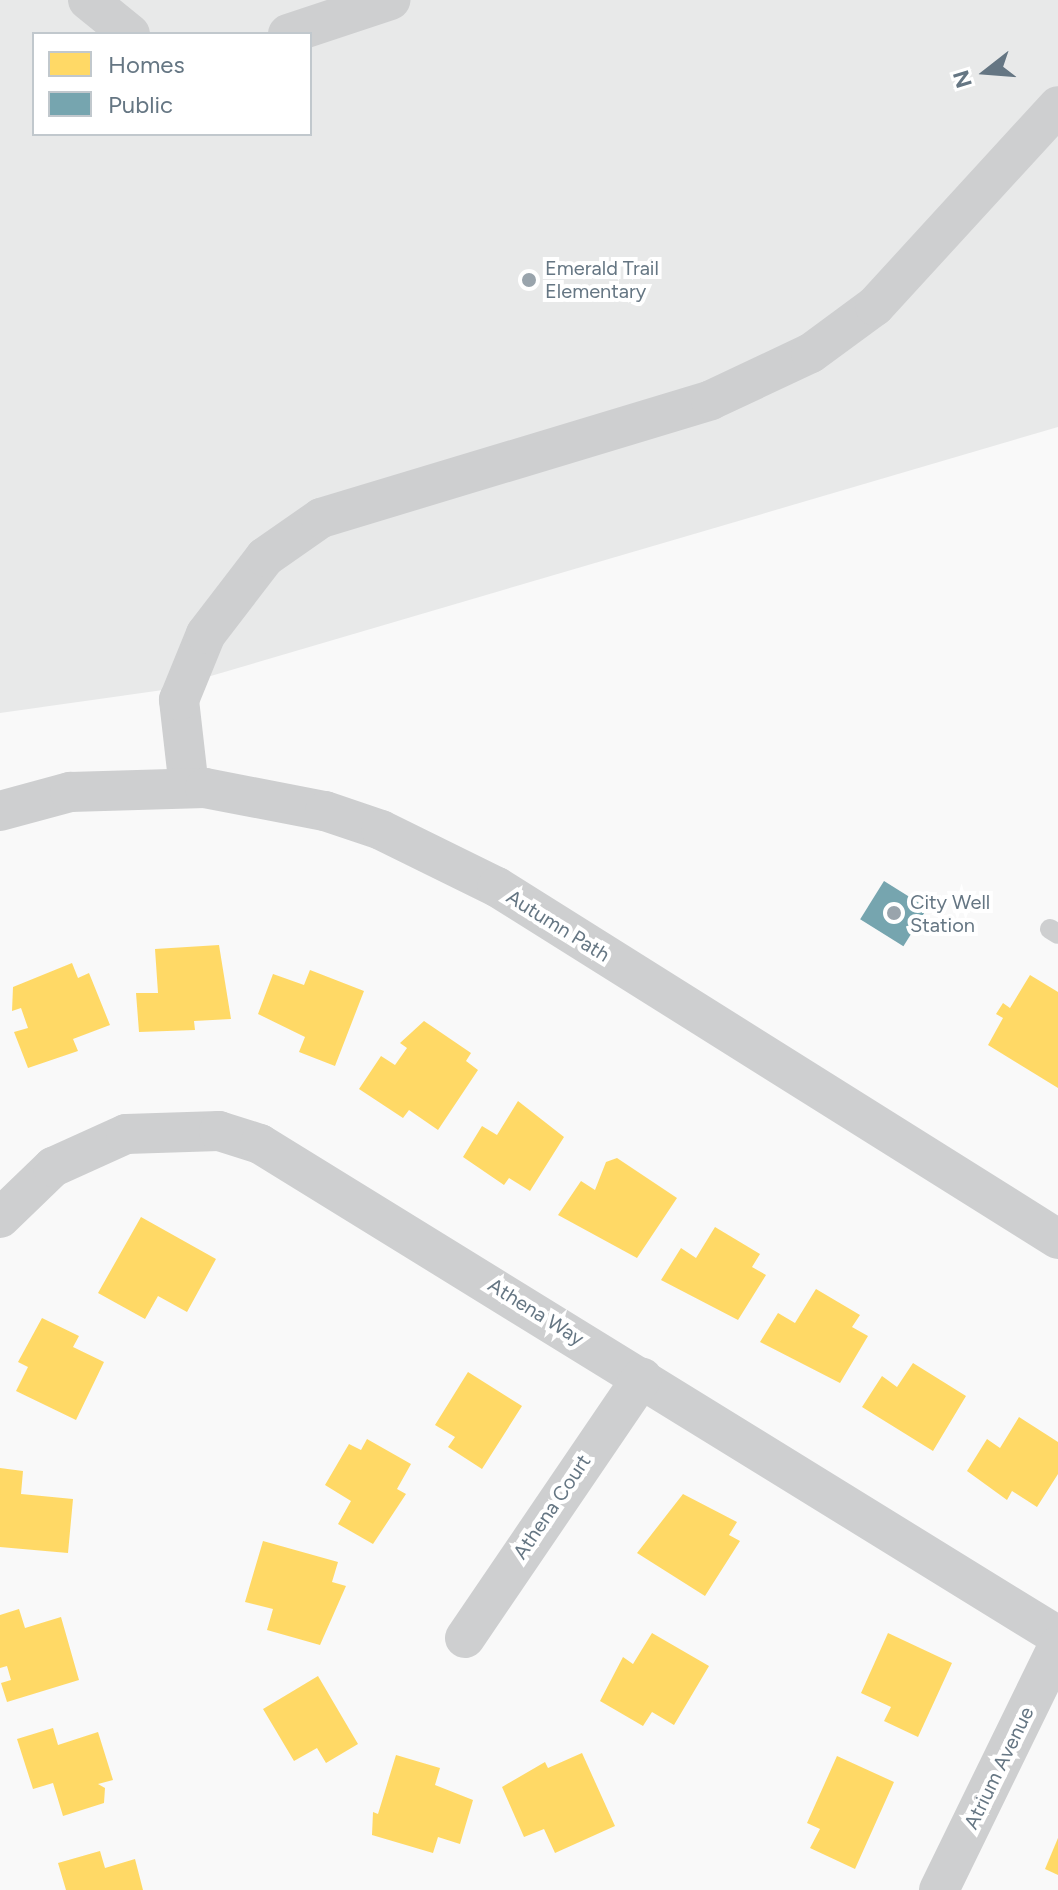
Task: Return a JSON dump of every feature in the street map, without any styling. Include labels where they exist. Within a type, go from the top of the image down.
[{"type":"street","points":[[88,0],[128,32]]},
{"type":"street","points":[[294,32],[390,0]]},
{"type":"street","points":[[189,788],[179,700],[206,634],[265,557],[321,518],[711,400],[811,353],[875,306],[1058,106]]},
{"type":"street","name":"Autumn Path","points":[[0,811],[70,792],[189,788],[325,811],[434,853],[1058,1239]]},
{"type":"street","name":"Athena Way","points":[[0,1218],[20,1192],[93,1144],[126,1134],[219,1131],[296,1162],[1058,1636]]},
{"type":"street","name":"Athena Court","points":[[465,1638],[642,1378]]},
{"type":"street","name":"Atrium Avenue","points":[[939,1890],[1058,1646]]},
{"type":"shaded area","name":"Emerald Trail Elementary","points":[[0,0],[1058,0],[1058,427],[163,690],[0,713]]},
{"type":"building: Homes","points":[[219,945],[231,1019],[194,1021],[195,1030],[139,1032],[136,993],[158,993],[155,949]]},
{"type":"building: Homes","points":[[72,963],[78,978],[89,973],[110,1025],[73,1039],[78,1051],[28,1068],[14,1032],[28,1028],[21,1008],[12,1011],[13,987]]},
{"type":"building: Homes","points":[[310,970],[364,991],[335,1066],[299,1052],[305,1037],[258,1014],[273,974],[304,985]]},
{"type":"building: Homes","points":[[1030,975],[1058,992],[1058,1088],[988,1045],[1003,1018],[996,1014],[1003,1003],[1010,1008]]},
{"type":"building: Homes","points":[[424,1021],[471,1053],[466,1061],[478,1070],[438,1130],[409,1110],[403,1118],[359,1089],[381,1056],[395,1065],[407,1048],[400,1043]]},
{"type":"building: Homes","points":[[518,1101],[564,1137],[530,1191],[509,1178],[504,1185],[463,1157],[482,1126],[497,1135]]},
{"type":"building: Homes","points":[[617,1158],[677,1198],[637,1258],[558,1215],[581,1181],[595,1190],[606,1162]]},
{"type":"building: Homes","points":[[141,1217],[216,1259],[187,1312],[158,1296],[145,1319],[98,1293]]},
{"type":"building: Homes","points":[[715,1227],[760,1254],[752,1267],[766,1275],[738,1320],[661,1280],[681,1248],[696,1258]]},
{"type":"building: Homes","points":[[816,1289],[860,1315],[852,1327],[868,1336],[840,1383],[760,1342],[778,1313],[795,1323]]},
{"type":"building: Homes","points":[[42,1318],[79,1336],[73,1347],[104,1362],[76,1420],[16,1391],[28,1367],[18,1362]]},
{"type":"building: Homes","points":[[913,1363],[966,1396],[933,1451],[862,1407],[882,1376],[897,1387]]},
{"type":"building: Homes","points":[[468,1372],[522,1406],[482,1469],[448,1447],[455,1437],[435,1425]]},
{"type":"building: Homes","points":[[1019,1417],[1058,1442],[1058,1474],[1037,1507],[1012,1491],[1007,1500],[967,1471],[987,1439],[1000,1448]]},
{"type":"building: Homes","points":[[367,1439],[411,1464],[397,1489],[406,1494],[373,1544],[338,1524],[351,1501],[325,1485],[349,1444],[361,1450]]},
{"type":"building: Homes","points":[[0,1468],[23,1471],[21,1494],[73,1499],[68,1553],[0,1547]]},
{"type":"building: Homes","points":[[683,1494],[737,1522],[729,1535],[740,1541],[705,1596],[637,1553]]},
{"type":"building: Homes","points":[[263,1541],[338,1562],[332,1582],[346,1586],[320,1645],[267,1630],[273,1609],[245,1602]]},
{"type":"building: Homes","points":[[19,1609],[25,1628],[61,1617],[79,1680],[7,1702],[1,1683],[11,1680],[7,1666],[0,1668],[0,1615]]},
{"type":"building: Homes","points":[[652,1633],[709,1666],[674,1725],[652,1712],[643,1726],[600,1701],[623,1657],[633,1664]]},
{"type":"building: Homes","points":[[888,1633],[952,1663],[918,1737],[884,1721],[891,1707],[861,1693]]},
{"type":"building: Homes","points":[[318,1676],[358,1744],[326,1763],[317,1748],[294,1761],[263,1709]]},
{"type":"building: Homes","points":[[53,1728],[58,1745],[98,1732],[113,1780],[98,1784],[105,1788],[104,1803],[63,1816],[53,1783],[33,1789],[17,1739]]},
{"type":"building: Homes","points":[[582,1753],[615,1826],[555,1853],[544,1829],[524,1837],[502,1787],[545,1762],[548,1768]]},
{"type":"building: Homes","points":[[396,1755],[440,1768],[435,1785],[473,1800],[460,1844],[438,1837],[433,1853],[372,1835],[373,1812],[378,1814]]},
{"type":"building: Homes","points":[[837,1756],[894,1782],[855,1869],[810,1848],[820,1829],[807,1823]]},
{"type":"building: Homes","points":[[1058,1838],[1058,1875],[1045,1869]]},
{"type":"building: Homes","points":[[100,1851],[105,1868],[135,1859],[143,1890],[66,1890],[58,1863]]},
{"type":"building: Public","name":"City Well Station","points":[[884,881],[927,908],[903,946],[860,919]]},
{"type":"place","name":"Emerald Trail Elementary","points":[[529,280]]},
{"type":"place","name":"City Well Station","points":[[894,913]]}]
